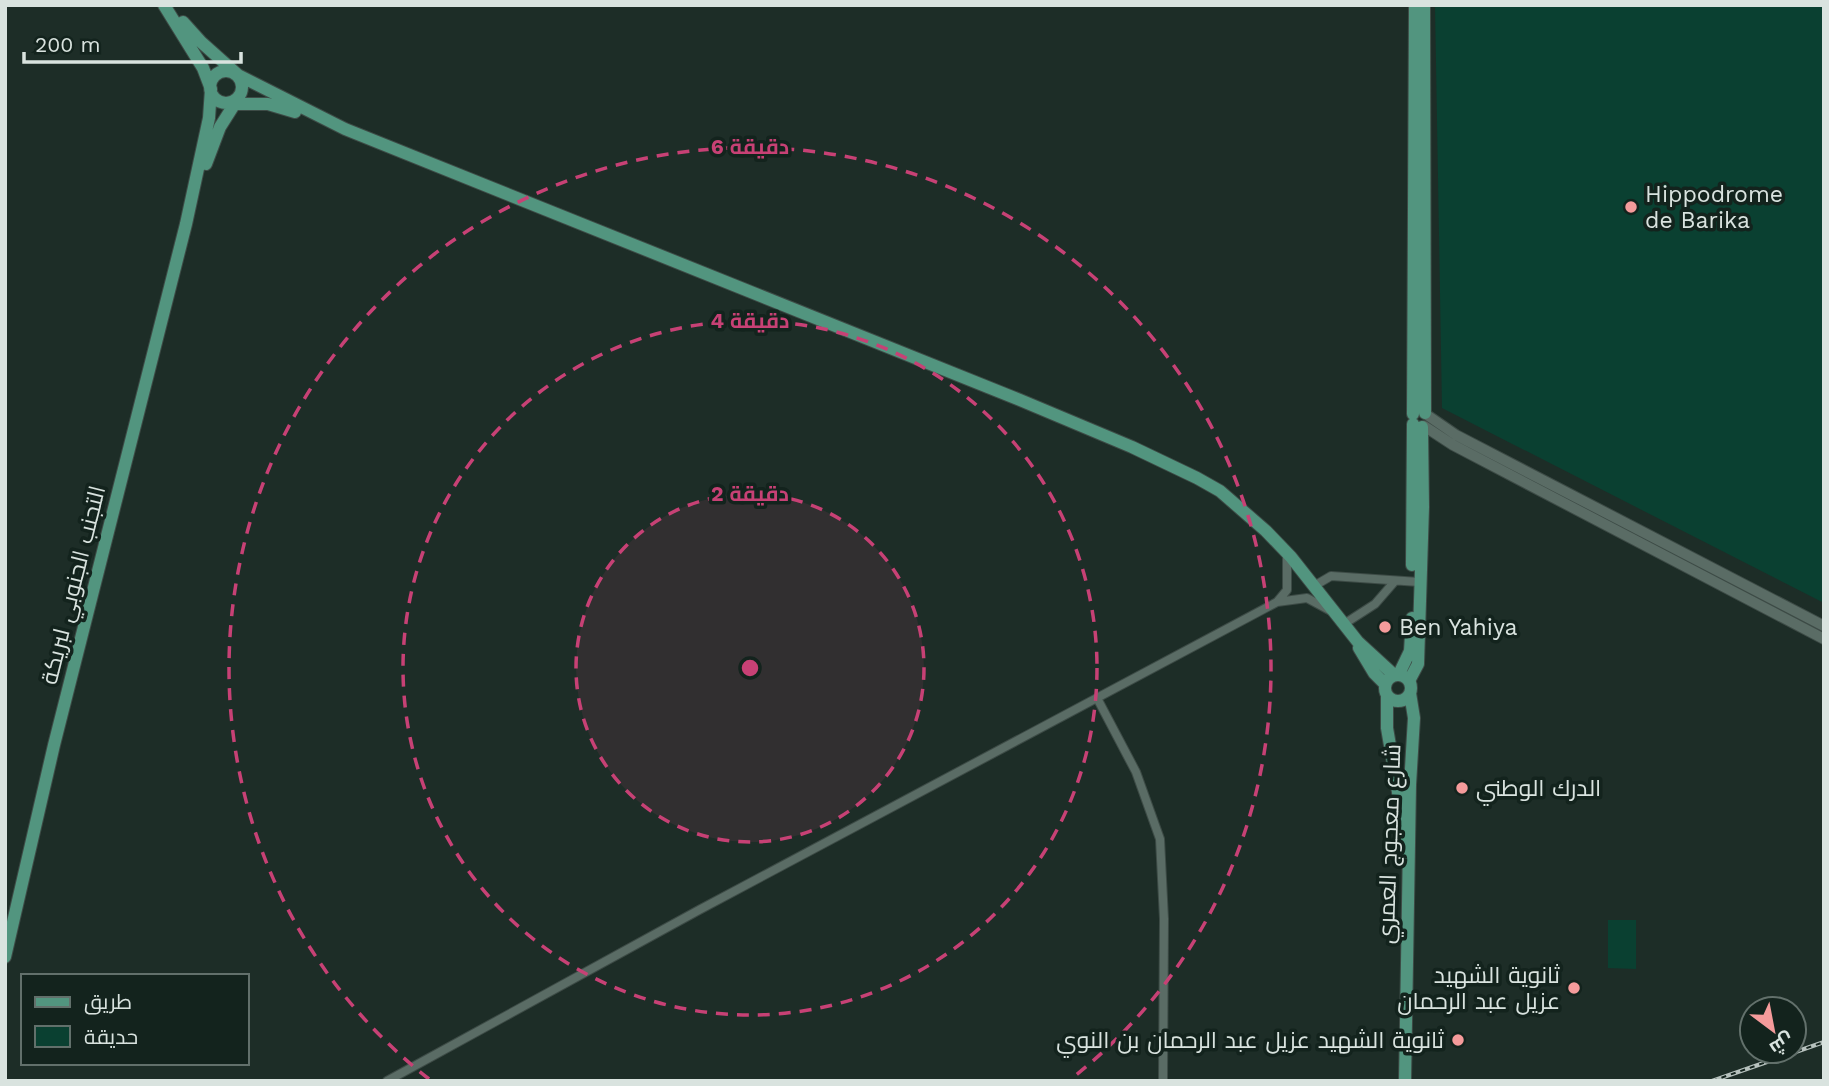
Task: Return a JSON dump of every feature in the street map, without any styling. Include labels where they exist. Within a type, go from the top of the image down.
[{"type":"main road","points":[[164,5],[195,52],[216,99],[268,104],[345,129],[1132,447],[1220,491],[1287,553],[1397,684]]},
{"type":"main road","points":[[171,5],[201,43],[236,75],[345,129]]},
{"type":"main road","points":[[1415,5],[1421,420]]},
{"type":"main road","points":[[1397,684],[1418,664],[1416,582],[1421,420],[1424,5]]},
{"type":"main road","points":[[211,89],[217,75],[236,75]]},
{"type":"main road","points":[[233,102],[242,88],[236,75]]},
{"type":"main road","name":"التجنب الجنوبي لبريكة","points":[[5,957],[54,745],[186,224],[209,118],[211,89]]},
{"type":"main road","name":"التجنب الجنوبي لبريكة","points":[[186,224],[214,139],[233,102]]},
{"type":"main road","points":[[1397,684],[1410,651],[1416,582]]},
{"type":"main road","name":"شارع معجوج العمري","points":[[1397,684],[1387,728],[1398,792],[1400,849],[1398,1081]]},
{"type":"main road","name":"شارع معجوج العمري","points":[[1397,684],[1414,718],[1405,1081]]},
{"type":"street","points":[[1421,420],[1456,435],[1824,626]]},
{"type":"street","points":[[1421,420],[1453,445],[1824,639]]},
{"type":"street","points":[[1278,602],[1287,590],[1287,553]]},
{"type":"street","points":[[1314,586],[1331,576],[1416,582]]},
{"type":"street","points":[[1344,624],[1375,604],[1395,582]]},
{"type":"street","points":[[387,1081],[1278,602],[1307,598],[1334,612]]},
{"type":"street","points":[[1097,698],[1136,772],[1160,839],[1164,919],[1163,1081]]},
{"type":"green space","name":"Hippodrome de Barika","points":[[1435,5],[1824,5],[1824,603],[1442,408]]},
{"type":"green space","points":[[1608,920],[1636,920],[1636,969],[1608,968]]},
{"type":"railway","points":[[1712,1081],[1824,1042]]},
{"type":"place","name":"Hippodrome de Barika","points":[[1631,207]]},
{"type":"place","name":"Ben Yahiya","points":[[1385,627]]},
{"type":"place","name":"الدرك الوطني","points":[[1462,788]]},
{"type":"place","name":"ثانوية الشهيد عزيل عبد الرحمان","points":[[1574,988]]},
{"type":"place","name":"ثانوية الشهيد عزيل عبد الرحمان بن النوي","points":[[1458,1040]]}]
